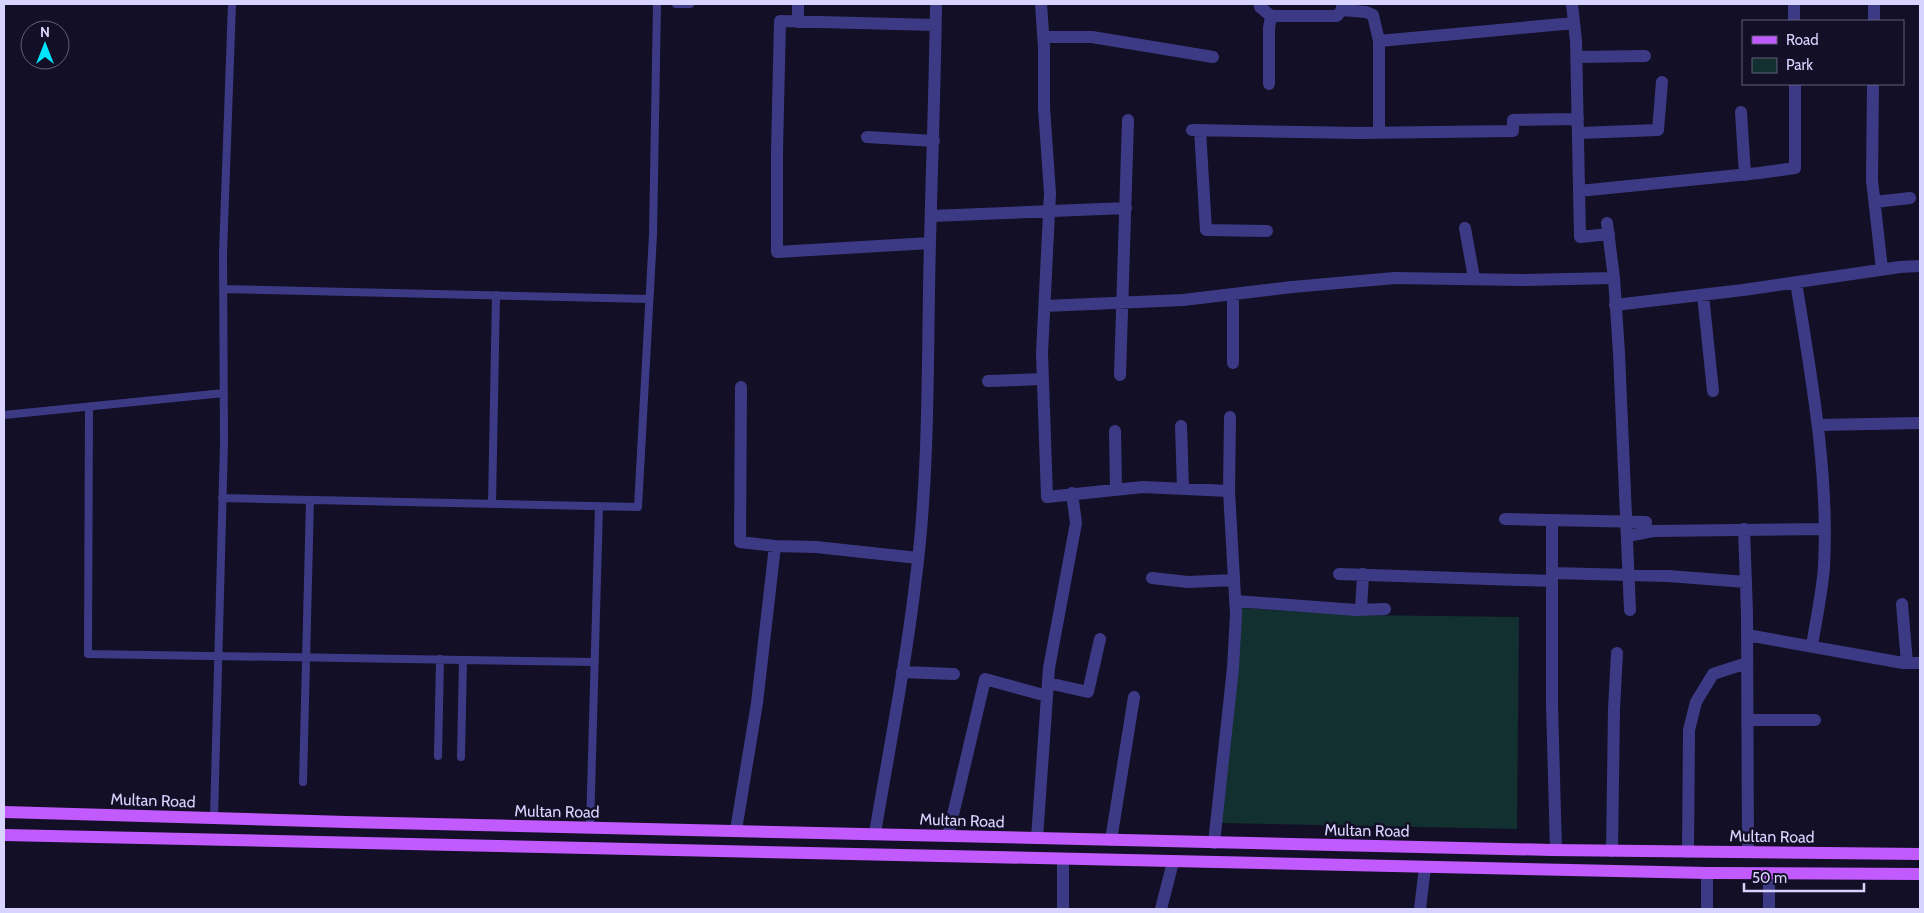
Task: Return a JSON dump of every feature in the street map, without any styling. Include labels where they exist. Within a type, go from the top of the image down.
[{"type":"main road","name":"Multan Road","points":[[4,812],[1214,843],[1612,851],[1920,854]]},
{"type":"main road","points":[[4,835],[1062,860],[1707,873],[1920,874]]},
{"type":"street","points":[[798,4],[798,22]]},
{"type":"street","points":[[875,833],[902,672],[918,558],[925,482],[936,4]]},
{"type":"street","points":[[1041,4],[1049,211],[1042,353],[1047,497],[1143,487],[1229,491]]},
{"type":"street","points":[[1260,4],[1260,7],[1271,16],[1337,16],[1342,7],[1373,15],[1379,41],[1379,132]]},
{"type":"street","points":[[1572,4],[1577,57],[1580,237],[1608,229],[1614,278],[1630,575],[1630,610]]},
{"type":"street","points":[[1794,4],[1794,20]]},
{"type":"street","points":[[1874,4],[1874,20]]},
{"type":"street","points":[[1269,84],[1269,28],[1271,16]]},
{"type":"street","points":[[930,243],[778,252],[776,151],[780,21],[936,25]]},
{"type":"street","points":[[1379,41],[1574,23]]},
{"type":"street","points":[[1043,37],[1092,37],[1213,57]]},
{"type":"street","points":[[1577,57],[1645,56]]},
{"type":"street","points":[[1579,133],[1658,130],[1662,82]]},
{"type":"street","points":[[1579,191],[1745,175],[1795,168],[1795,85]]},
{"type":"street","points":[[1873,85],[1872,180],[1882,269]]},
{"type":"street","points":[[1741,112],[1745,175]]},
{"type":"street","points":[[1267,231],[1206,230],[1196,130],[1512,131],[1512,120],[1578,119]]},
{"type":"street","points":[[1120,375],[1128,120]]},
{"type":"street","points":[[867,137],[934,141]]},
{"type":"street","points":[[1875,202],[1910,198]]},
{"type":"street","points":[[931,216],[1126,208]]},
{"type":"street","points":[[1465,228],[1474,278]]},
{"type":"street","points":[[1616,305],[1703,295],[1882,269],[1920,266]]},
{"type":"street","points":[[1045,306],[1183,300],[1292,287],[1395,278],[1614,278]]},
{"type":"street","points":[[1796,282],[1819,425],[1825,529],[1824,569],[1812,646]]},
{"type":"street","points":[[1233,363],[1234,295]]},
{"type":"street","points":[[1703,295],[1713,391]]},
{"type":"street","points":[[988,381],[1043,379]]},
{"type":"street","points":[[741,387],[740,542],[775,546],[816,547],[918,558]]},
{"type":"street","points":[[1214,843],[1233,668],[1235,601],[1229,491],[1230,417]]},
{"type":"street","points":[[1819,425],[1920,423]]},
{"type":"street","points":[[1182,426],[1183,489]]},
{"type":"street","points":[[1115,431],[1116,489]]},
{"type":"street","points":[[1037,838],[1049,668],[1076,524],[1072,493]]},
{"type":"street","points":[[1505,519],[1646,522]]},
{"type":"street","points":[[1552,520],[1556,850]]},
{"type":"street","points":[[1744,529],[1747,635],[1748,852]]},
{"type":"street","points":[[1628,536],[1653,531],[1825,529]]},
{"type":"street","points":[[736,830],[757,703],[775,546]]},
{"type":"street","points":[[1340,574],[1552,577],[1630,575],[1746,582]]},
{"type":"street","points":[[1361,610],[1363,574]]},
{"type":"street","points":[[1152,578],[1188,582],[1234,580]]},
{"type":"street","points":[[1235,601],[1361,610],[1385,609]]},
{"type":"street","points":[[1747,635],[1914,663],[1902,604]]},
{"type":"street","points":[[948,836],[985,679],[1048,690],[1088,692],[1100,639]]},
{"type":"street","points":[[1612,851],[1614,709],[1617,653]]},
{"type":"street","points":[[1688,852],[1689,730],[1696,702],[1713,674],[1747,663]]},
{"type":"street","points":[[902,672],[954,674]]},
{"type":"street","points":[[1111,840],[1134,697]]},
{"type":"street","points":[[1747,720],[1815,720]]},
{"type":"street","points":[[1062,860],[1062,909]]},
{"type":"street","points":[[1161,909],[1173,862]]},
{"type":"street","points":[[1420,909],[1425,867]]},
{"type":"street","points":[[1707,873],[1707,909]]},
{"type":"street","points":[[1769,874],[1769,909]]},
{"type":"lane","points":[[214,818],[224,393],[223,253],[232,4]]},
{"type":"lane","points":[[222,498],[638,507],[653,235],[657,4]]},
{"type":"lane","points":[[676,4],[690,4]]},
{"type":"lane","points":[[223,289],[649,299]]},
{"type":"lane","points":[[492,504],[496,295]]},
{"type":"lane","points":[[4,415],[224,393]]},
{"type":"lane","points":[[89,407],[88,654],[595,662]]},
{"type":"lane","points":[[303,782],[310,500]]},
{"type":"lane","points":[[590,828],[599,506]]},
{"type":"lane","points":[[438,756],[440,659]]},
{"type":"lane","points":[[461,757],[463,660]]},
{"type":"green space","points":[[1240,608],[1362,615],[1519,617],[1517,829],[1221,823]]}]
